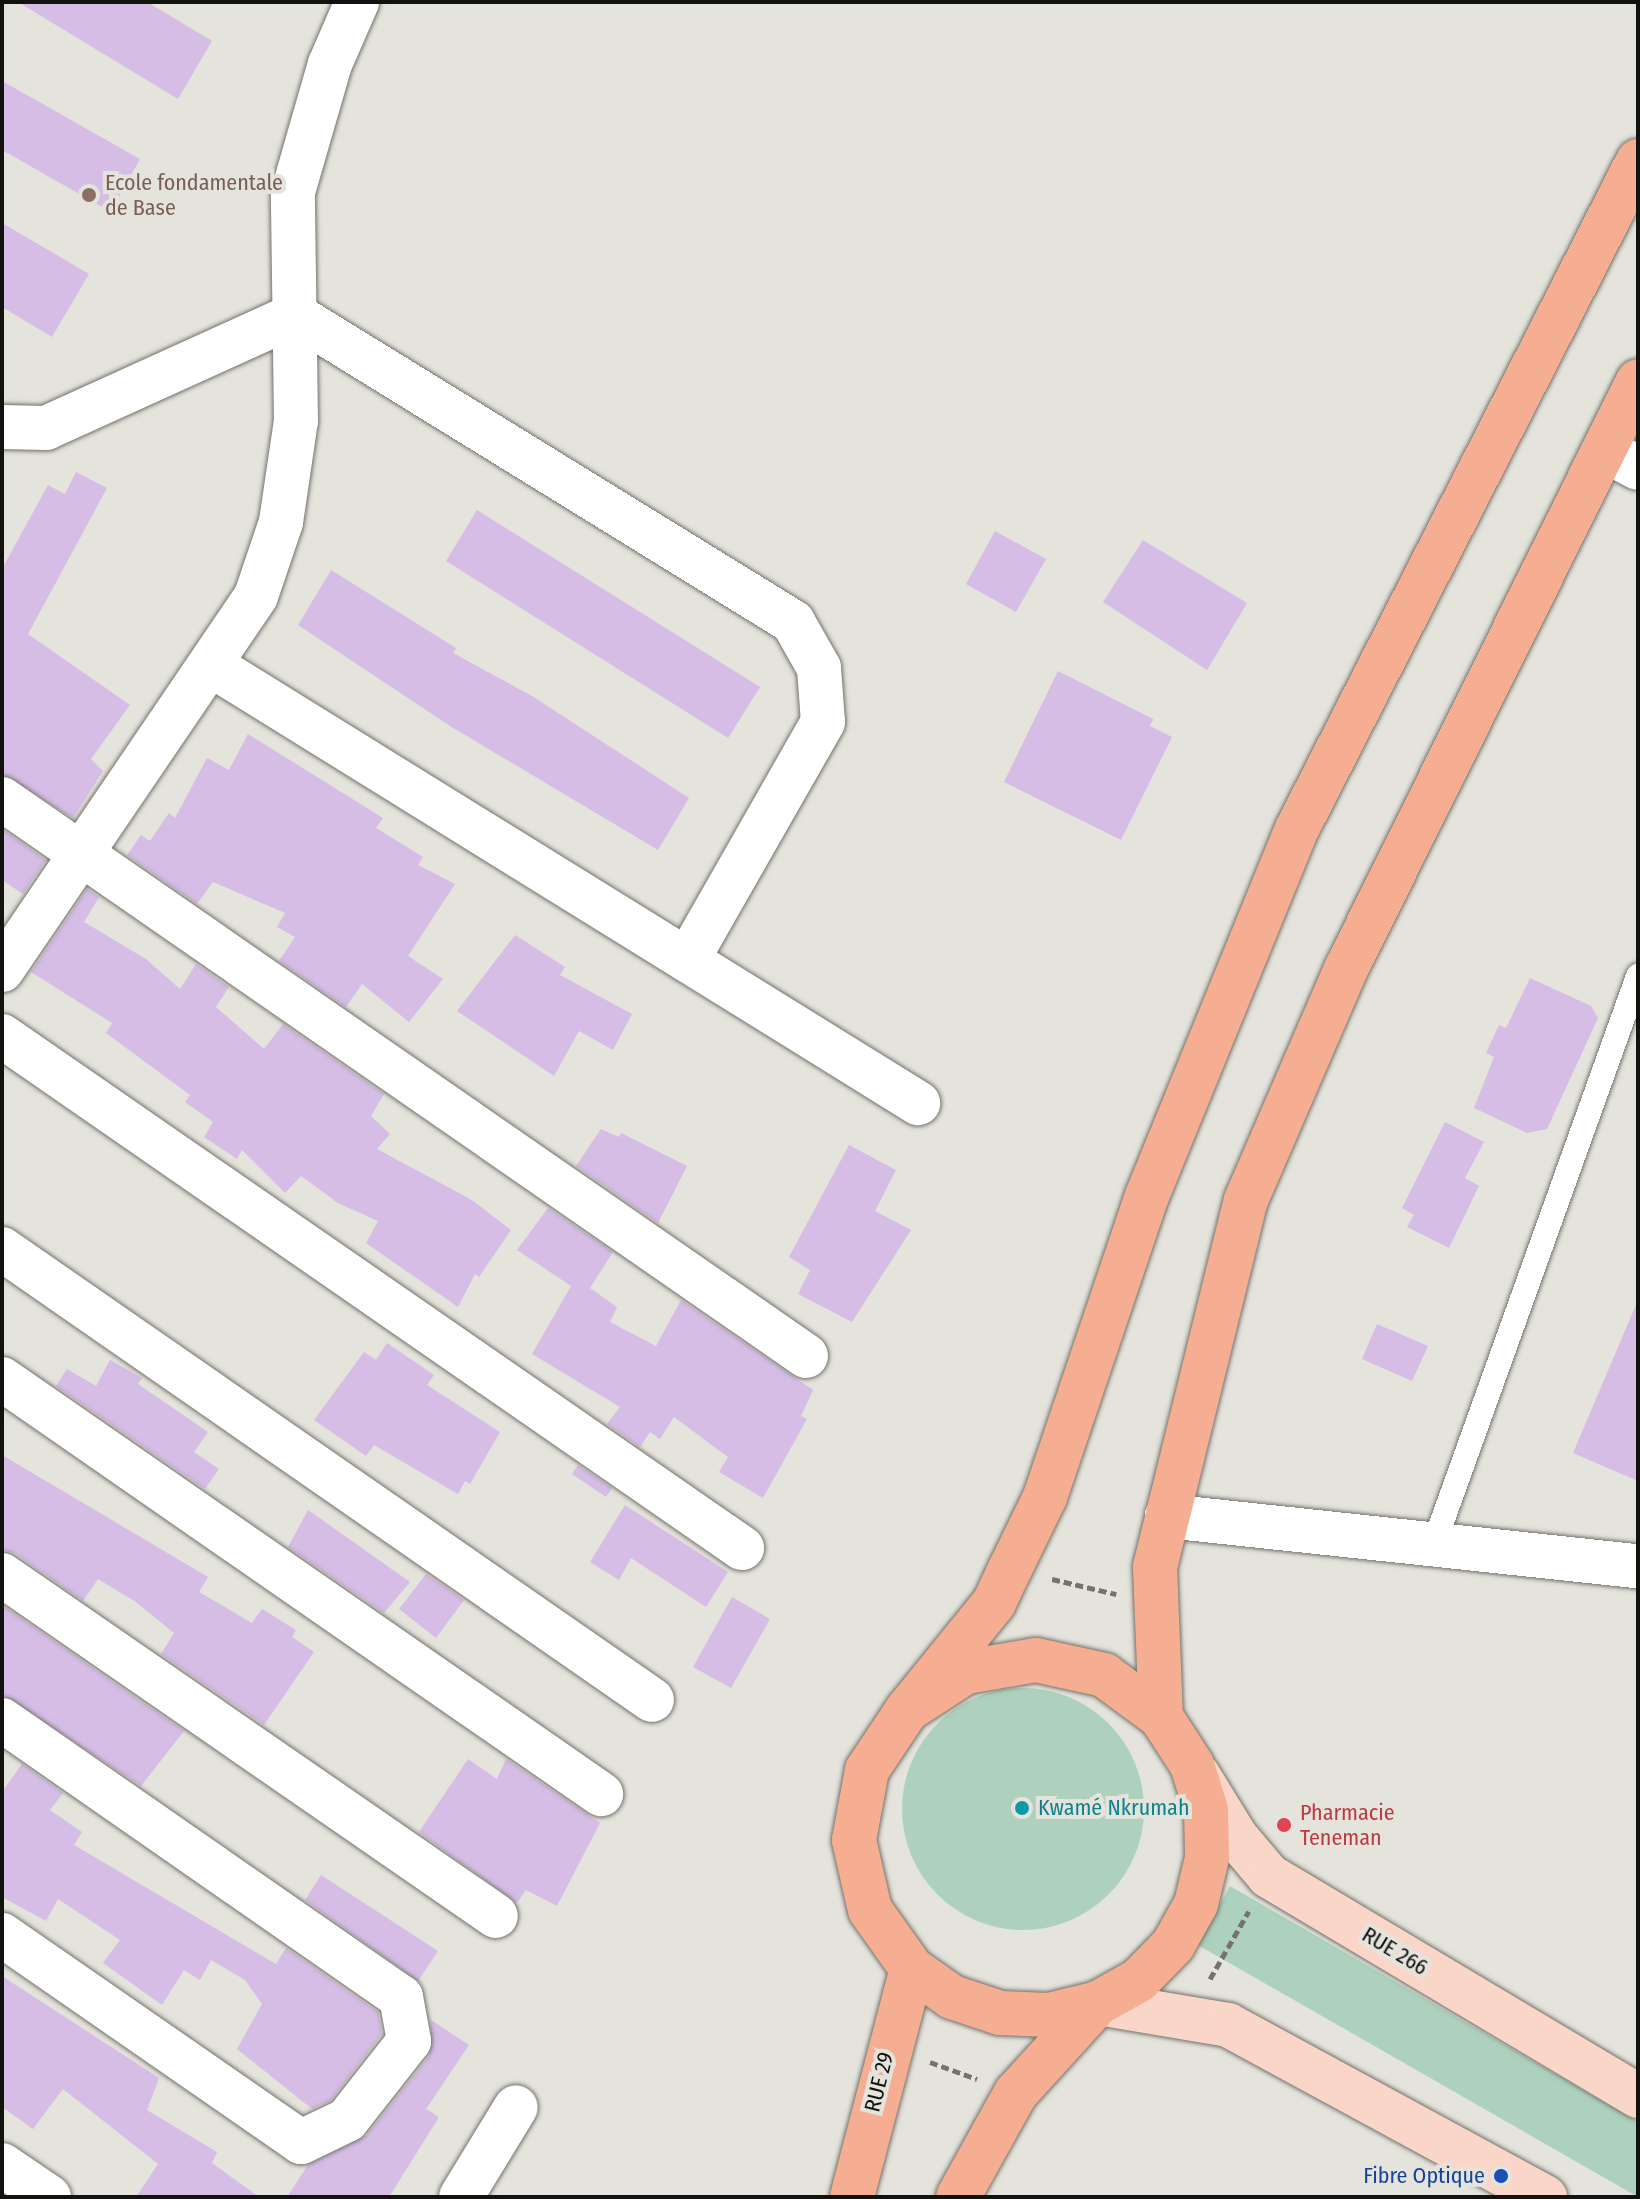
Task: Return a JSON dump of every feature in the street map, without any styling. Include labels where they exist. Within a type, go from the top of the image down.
[{"type":"main road","points":[[907,1710],[966,1672],[1036,1660],[1104,1675],[1161,1717],[1192,1765],[1206,1810],[1207,1858],[1196,1904],[1173,1945],[1139,1980],[1098,2003],[1049,2015],[1000,2013],[952,1997],[912,1969],[870,1910],[854,1840],[867,1770],[907,1710],[994,1603],[1045,1497],[1147,1196],[1297,829],[1638,161]]},
{"type":"main road","points":[[1161,1717],[1155,1567],[1246,1200],[1347,967],[1621,459],[1638,381]]},
{"type":"main road","name":"RUE 266","points":[[1192,1765],[1236,1837],[1269,1876],[1638,2096]]},
{"type":"main road","name":"RUE 29","points":[[852,2197],[888,2046],[912,1969]]},
{"type":"main road","points":[[1098,2003],[1228,2025],[1545,2197]]},
{"type":"main road","points":[[958,2197],[1016,2093],[1098,2003]]},
{"type":"street","points":[[2,970],[256,596],[281,522],[296,421],[293,192],[330,64],[357,2]]},
{"type":"street","points":[[2,427],[46,428],[295,315]]},
{"type":"street","points":[[295,315],[793,622],[819,668],[823,722],[687,960]]},
{"type":"street","points":[[211,665],[918,1103]]},
{"type":"street","points":[[2,799],[806,1356]]},
{"type":"street","points":[[2,1036],[742,1548]]},
{"type":"street","points":[[2,1249],[652,1700]]},
{"type":"street","points":[[2,1379],[601,1794]]},
{"type":"street","points":[[1167,1516],[1638,1566]]},
{"type":"street","points":[[2,1575],[496,1916]]},
{"type":"street","points":[[2,1935],[301,2142],[347,2120],[409,2041],[401,1997],[5,1729]]},
{"type":"street","points":[[461,2197],[516,2107]]},
{"type":"street","points":[[2,2165],[49,2197]]},
{"type":"lane","points":[[1434,1544],[1638,976]]},
{"type":"path","points":[[1010,1569],[1156,1604]]},
{"type":"path","points":[[1187,2018],[1269,1876]]},
{"type":"path","points":[[888,2046],[1016,2093]]},
{"type":"green space","points":[[1023,1688],[1069,1697],[1108,1724],[1135,1763],[1144,1809],[1135,1855],[1108,1894],[1069,1921],[1023,1930],[977,1921],[938,1894],[911,1855],[902,1809],[911,1763],[938,1724],[977,1697]]},
{"type":"green space","points":[[1230,1886],[1638,2122],[1638,2197],[1198,1945]]},
{"type":"building","points":[[18,2],[147,2],[212,41],[178,99]]},
{"type":"building","points":[[2,81],[140,159],[111,212],[2,150]]},
{"type":"building","points":[[2,223],[89,274],[52,337],[2,307]]},
{"type":"building","points":[[76,472],[107,488],[28,634],[130,705],[91,759],[103,771],[73,818],[2,774],[2,569],[48,485],[65,494]]},
{"type":"building","points":[[477,510],[760,687],[728,738],[446,561]]},
{"type":"building","points":[[995,531],[1046,559],[1016,612],[966,584]]},
{"type":"building","points":[[1143,540],[1247,603],[1207,670],[1103,602]]},
{"type":"building","points":[[331,570],[456,648],[453,653],[532,696],[689,798],[658,850],[450,726],[298,625]]},
{"type":"building","points":[[1058,671],[1153,719],[1150,726],[1172,737],[1121,840],[1004,782]]},
{"type":"building","points":[[248,734],[383,818],[376,828],[423,857],[418,865],[455,884],[408,956],[443,979],[409,1022],[362,984],[346,1007],[279,961],[295,937],[277,927],[285,913],[213,882],[197,904],[127,855],[141,835],[150,841],[169,813],[175,818],[207,758],[229,770]]},
{"type":"building","points":[[2,829],[46,860],[23,894],[2,880]]},
{"type":"building","points":[[87,889],[99,897],[84,922],[146,959],[180,989],[196,964],[229,987],[216,1007],[264,1049],[283,1024],[384,1094],[371,1116],[390,1134],[377,1149],[472,1200],[511,1230],[479,1277],[475,1274],[458,1307],[366,1243],[378,1221],[338,1203],[301,1176],[285,1193],[242,1150],[237,1159],[204,1137],[213,1122],[185,1102],[190,1095],[106,1033],[112,1023],[31,972]]},
{"type":"building","points":[[515,935],[565,967],[560,975],[632,1014],[613,1050],[579,1031],[554,1076],[457,1011]]},
{"type":"building","points":[[1530,978],[1591,1006],[1598,1018],[1547,1129],[1527,1133],[1474,1108],[1494,1057],[1486,1053],[1499,1025],[1506,1028]]},
{"type":"building","points":[[1445,1122],[1484,1142],[1465,1178],[1479,1186],[1449,1248],[1407,1227],[1414,1215],[1402,1208]]},
{"type":"building","points":[[601,1129],[619,1137],[621,1133],[687,1166],[658,1223],[576,1166]]},
{"type":"building","points":[[849,1145],[896,1170],[875,1211],[911,1230],[852,1322],[798,1294],[810,1270],[789,1257]]},
{"type":"building","points":[[548,1208],[613,1252],[590,1288],[617,1307],[610,1322],[656,1346],[681,1300],[813,1390],[801,1416],[807,1419],[763,1498],[719,1472],[728,1457],[674,1417],[660,1439],[650,1432],[640,1447],[607,1424],[620,1407],[532,1354],[571,1286],[517,1250]]},
{"type":"building","points":[[1638,1300],[1638,1481],[1573,1453]]},
{"type":"building","points":[[1377,1324],[1428,1346],[1412,1381],[1362,1359]]},
{"type":"building","points":[[387,1343],[434,1375],[427,1385],[500,1432],[470,1484],[465,1481],[458,1494],[374,1445],[366,1456],[314,1420],[364,1352],[376,1360]]},
{"type":"building","points":[[110,1360],[142,1378],[138,1384],[208,1432],[194,1452],[219,1469],[205,1489],[56,1386],[67,1369],[96,1386]]},
{"type":"building","points":[[2,1455],[208,1577],[199,1592],[252,1623],[262,1609],[296,1630],[292,1637],[314,1652],[264,1725],[161,1654],[174,1633],[136,1602],[98,1579],[83,1601],[16,1554],[2,1550]]},
{"type":"building","points":[[578,1465],[612,1488],[606,1497],[572,1474]]},
{"type":"building","points":[[625,1505],[728,1572],[706,1607],[631,1558],[619,1580],[590,1562]]},
{"type":"building","points":[[308,1510],[410,1582],[384,1613],[288,1547]]},
{"type":"building","points":[[426,1574],[464,1600],[436,1638],[399,1609]]},
{"type":"building","points":[[732,1597],[770,1619],[731,1688],[693,1667]]},
{"type":"building","points":[[2,1605],[184,1731],[141,1786],[2,1694]]},
{"type":"building","points":[[468,1759],[497,1779],[506,1759],[600,1823],[557,1906],[526,1890],[517,1903],[419,1832]]},
{"type":"building","points":[[22,1764],[63,1793],[50,1810],[82,1832],[74,1845],[276,1964],[286,1948],[378,2012],[382,2034],[331,2100],[312,2109],[237,2049],[262,2004],[245,1980],[211,1960],[200,1980],[184,1970],[162,2005],[103,1963],[120,1940],[58,1899],[46,1921],[2,1897],[2,1792]]},
{"type":"building","points":[[321,1875],[438,1951],[418,1981],[305,1900]]},
{"type":"building","points":[[2,1976],[159,2078],[147,2110],[217,2152],[212,2163],[259,2197],[136,2197],[158,2164],[63,2089],[33,2129],[2,2107]]},
{"type":"building","points":[[431,2020],[469,2045],[426,2109],[439,2117],[389,2197],[287,2197],[308,2165],[367,2135],[429,2056]]},
{"type":"place","name":"Ecole fondamentale de Base","points":[[89,195]]},
{"type":"place","name":"Kwamé Nkrumah","points":[[1022,1808]]},
{"type":"place","name":"Pharmacie Teneman","points":[[1284,1825]]},
{"type":"place","name":"Fibre Optique","points":[[1501,2176]]}]
